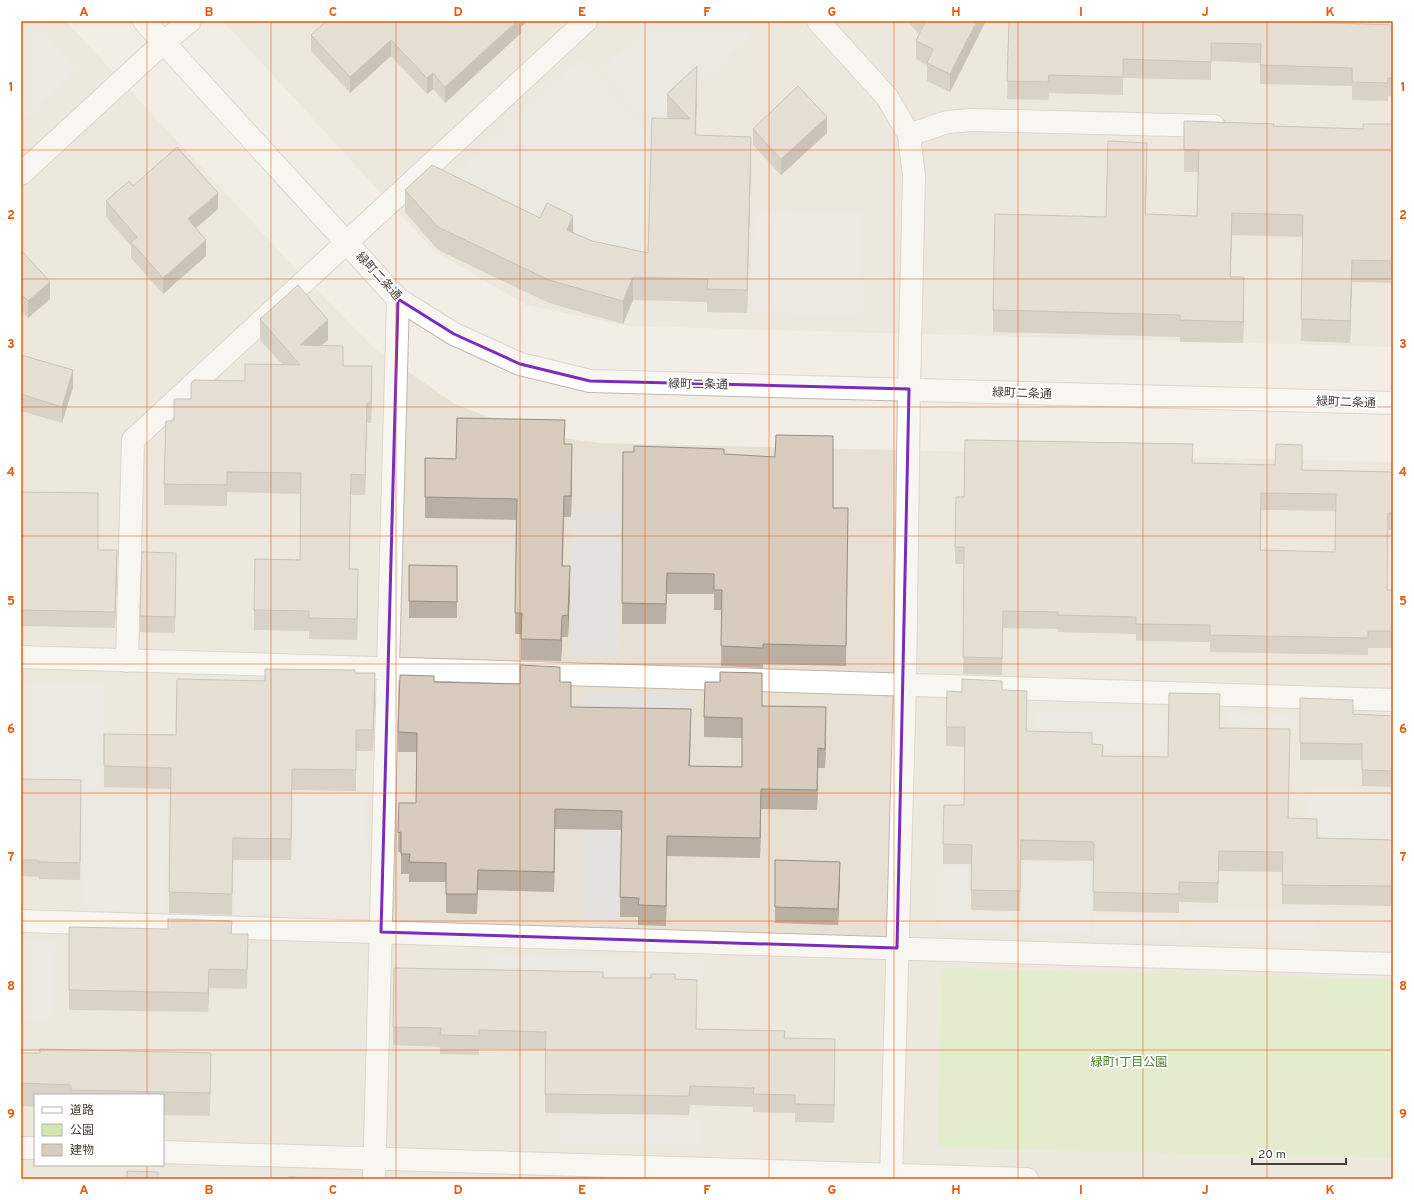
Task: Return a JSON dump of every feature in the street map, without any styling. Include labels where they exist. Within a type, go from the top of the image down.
[{"type":"street","name":"緑町二条通","points":[[144,21],[398,298],[454,334],[520,364],[590,381],[1393,403]]},
{"type":"street","points":[[21,174],[164,42],[190,21]]},
{"type":"street","points":[[127,660],[133,440],[586,21]]},
{"type":"street","points":[[818,21],[887,97],[909,135],[914,176],[909,389],[905,685],[891,1177]]},
{"type":"street","points":[[909,135],[947,122],[972,120],[1234,127]]},
{"type":"street","points":[[374,1169],[398,298]]},
{"type":"street","points":[[21,657],[1393,700]]},
{"type":"street","points":[[21,921],[1393,964]]},
{"type":"street","points":[[21,1148],[34,1148]]},
{"type":"street","points":[[164,1152],[374,1169],[1027,1179]]},
{"type":"highlighted area","points":[[398,299],[454,334],[520,364],[590,381],[909,389],[897,948],[381,932]]},
{"type":"shaded area","points":[[21,21],[66,21],[293,266],[375,349],[455,404],[532,434],[601,443],[1393,462],[1393,1179],[21,1179]]},
{"type":"shaded area","points":[[21,21],[33,21],[78,69],[21,122]]},
{"type":"shaded area","points":[[223,21],[1393,21],[1393,347],[628,326],[526,305],[434,251]]},
{"type":"shaded area","points":[[634,21],[753,21],[759,27],[653,126],[601,69],[643,31]]},
{"type":"shaded area","points":[[580,59],[649,134],[646,264],[441,188]]},
{"type":"shaded area","points":[[754,210],[863,213],[860,316],[751,313]]},
{"type":"shaded area","points":[[574,512],[620,513],[618,656],[571,655]]},
{"type":"shaded area","points":[[21,682],[104,683],[102,790],[21,788]]},
{"type":"shaded area","points":[[582,692],[693,694],[692,721],[582,719]]},
{"type":"shaded area","points":[[1034,711],[1165,713],[1165,752],[1034,749]]},
{"type":"shaded area","points":[[1226,713],[1290,714],[1290,745],[1225,744]]},
{"type":"shaded area","points":[[585,771],[621,772],[619,921],[583,920]]},
{"type":"shaded area","points":[[1306,786],[1393,788],[1393,853],[1321,851],[1322,835],[1305,834]]},
{"type":"shaded area","points":[[294,794],[366,796],[363,920],[234,918],[235,861],[293,862]]},
{"type":"shaded area","points":[[83,798],[168,799],[166,912],[82,910]]},
{"type":"shaded area","points":[[1024,862],[1092,863],[1091,934],[1023,933]]},
{"type":"shaded area","points":[[942,867],[969,867],[968,911],[1013,912],[1013,933],[941,932]]},
{"type":"shaded area","points":[[1190,907],[1316,910],[1316,943],[1189,940]]},
{"type":"shaded area","points":[[1094,914],[1181,916],[1181,940],[1094,938]]},
{"type":"shaded area","points":[[21,940],[55,941],[54,1022],[21,1021]]},
{"type":"shaded area","points":[[489,954],[704,959],[703,987],[489,983]]},
{"type":"shaded area","points":[[560,1115],[701,1118],[701,1146],[559,1143]]},
{"type":"green space","name":"緑町1丁目公園","points":[[942,968],[1393,979],[1393,1158],[938,1148]]},
{"type":"building","points":[[326,21],[517,21],[445,87],[433,73],[427,78],[391,40],[350,77],[311,35]]},
{"type":"building","points":[[925,21],[977,21],[950,74],[927,63],[933,49],[916,41]]},
{"type":"building","points":[[1009,21],[1300,21],[1393,25],[1393,78],[1388,78],[1388,83],[1352,82],[1352,68],[1260,65],[1261,44],[1211,43],[1211,62],[1123,59],[1123,77],[1049,75],[1048,82],[1007,81]]},
{"type":"building","points":[[697,66],[695,135],[751,137],[747,290],[707,289],[708,279],[633,277],[623,301],[549,280],[438,227],[405,190],[432,165],[540,218],[547,203],[573,216],[567,230],[592,241],[648,253],[652,118],[690,119],[667,94]]},
{"type":"building","points":[[798,86],[827,117],[781,159],[753,129]]},
{"type":"building","points":[[1184,121],[1363,129],[1363,124],[1393,124],[1393,261],[1352,260],[1350,321],[1301,319],[1303,215],[1232,213],[1230,277],[1244,277],[1243,322],[1180,320],[1180,315],[993,310],[995,214],[1106,217],[1108,141],[1147,143],[1145,214],[1197,216],[1199,150],[1184,150]]},
{"type":"building","points":[[177,147],[218,193],[188,219],[206,240],[163,278],[131,242],[137,237],[106,201],[129,181],[133,186]]},
{"type":"building","points":[[21,250],[50,282],[28,301],[21,294]]},
{"type":"building","points":[[298,285],[328,320],[300,345],[343,346],[343,366],[372,366],[371,403],[367,403],[365,475],[351,474],[349,569],[358,569],[357,619],[309,618],[309,611],[254,610],[255,559],[300,560],[301,473],[227,472],[227,485],[164,484],[166,421],[174,421],[174,399],[191,399],[191,383],[194,380],[245,381],[245,364],[300,365],[260,319]]},
{"type":"building","points":[[21,355],[73,370],[62,407],[21,394]]},
{"type":"building","points":[[457,418],[565,420],[564,444],[572,444],[571,496],[564,496],[562,566],[570,566],[568,615],[562,616],[561,640],[521,639],[522,613],[515,613],[517,499],[425,497],[425,458],[456,459]]},
{"type":"building","points":[[776,435],[833,436],[833,508],[848,508],[846,646],[763,644],[763,648],[721,646],[722,590],[714,590],[714,574],[667,573],[666,604],[622,603],[623,452],[634,452],[634,446],[724,449],[724,454],[775,457]]},
{"type":"building","points":[[965,440],[1193,444],[1192,463],[1275,465],[1276,444],[1302,445],[1302,470],[1393,472],[1393,513],[1388,513],[1387,590],[1393,590],[1393,631],[1368,631],[1368,638],[1210,635],[1210,625],[1136,624],[1136,617],[1058,615],[1058,612],[1003,611],[1002,658],[963,657],[964,547],[955,547],[956,497],[964,497]],"holes":[[[1261,493],[1336,494],[1335,552],[1260,550]]]},
{"type":"building","points":[[21,492],[98,493],[98,550],[117,550],[115,612],[21,610]]},
{"type":"building","points":[[142,552],[176,553],[175,617],[140,616]]},
{"type":"building","points":[[409,565],[457,566],[457,602],[409,601]]},
{"type":"building","points":[[520,665],[560,667],[560,682],[571,682],[571,707],[691,709],[689,766],[742,767],[742,718],[704,717],[705,682],[720,682],[720,672],[762,673],[762,706],[826,707],[825,749],[818,748],[817,790],[761,789],[760,838],[667,836],[666,906],[638,905],[639,898],[620,897],[622,811],[555,809],[554,872],[478,870],[477,894],[446,894],[446,863],[409,862],[410,854],[401,854],[401,832],[398,833],[399,803],[416,803],[417,733],[398,732],[400,675],[434,676],[434,682],[520,684]]},
{"type":"building","points":[[265,669],[355,670],[355,673],[375,673],[373,730],[356,730],[356,770],[292,769],[291,839],[233,838],[232,894],[169,892],[171,768],[104,766],[104,734],[176,735],[177,679],[265,681]]},
{"type":"building","points":[[962,679],[1002,681],[1002,690],[1027,691],[1026,731],[1092,733],[1092,744],[1103,745],[1102,756],[1168,757],[1169,693],[1220,694],[1219,728],[1290,729],[1288,818],[1317,819],[1317,838],[1393,840],[1393,886],[1282,885],[1283,852],[1219,851],[1218,883],[1179,882],[1179,894],[1093,892],[1094,842],[1021,840],[1020,891],[971,890],[972,845],[943,844],[944,805],[964,805],[965,727],[946,727],[947,691],[962,692]]},
{"type":"building","points":[[1300,698],[1353,700],[1353,714],[1393,716],[1393,771],[1362,770],[1362,744],[1300,743]]},
{"type":"building","points":[[21,779],[81,780],[80,863],[21,860]]},
{"type":"building","points":[[775,860],[840,862],[838,909],[775,907]]},
{"type":"building","points":[[168,919],[232,921],[231,934],[248,934],[247,970],[209,969],[208,993],[69,990],[69,927],[168,929]]},
{"type":"building","points":[[394,968],[603,972],[603,978],[651,978],[651,974],[675,974],[675,979],[697,980],[696,1029],[785,1031],[784,1038],[835,1039],[834,1105],[795,1104],[795,1095],[753,1094],[754,1088],[690,1086],[689,1096],[545,1094],[546,1032],[479,1030],[479,1036],[440,1035],[441,1028],[393,1027]]},
{"type":"building","points":[[40,1049],[211,1053],[210,1093],[71,1090],[71,1085],[21,1083],[21,1053],[40,1053]]},
{"type":"building","points":[[127,1171],[158,1172],[158,1179],[127,1179]]},
{"type":"building","points":[[289,1177],[324,1178],[324,1179],[289,1179]]}]
